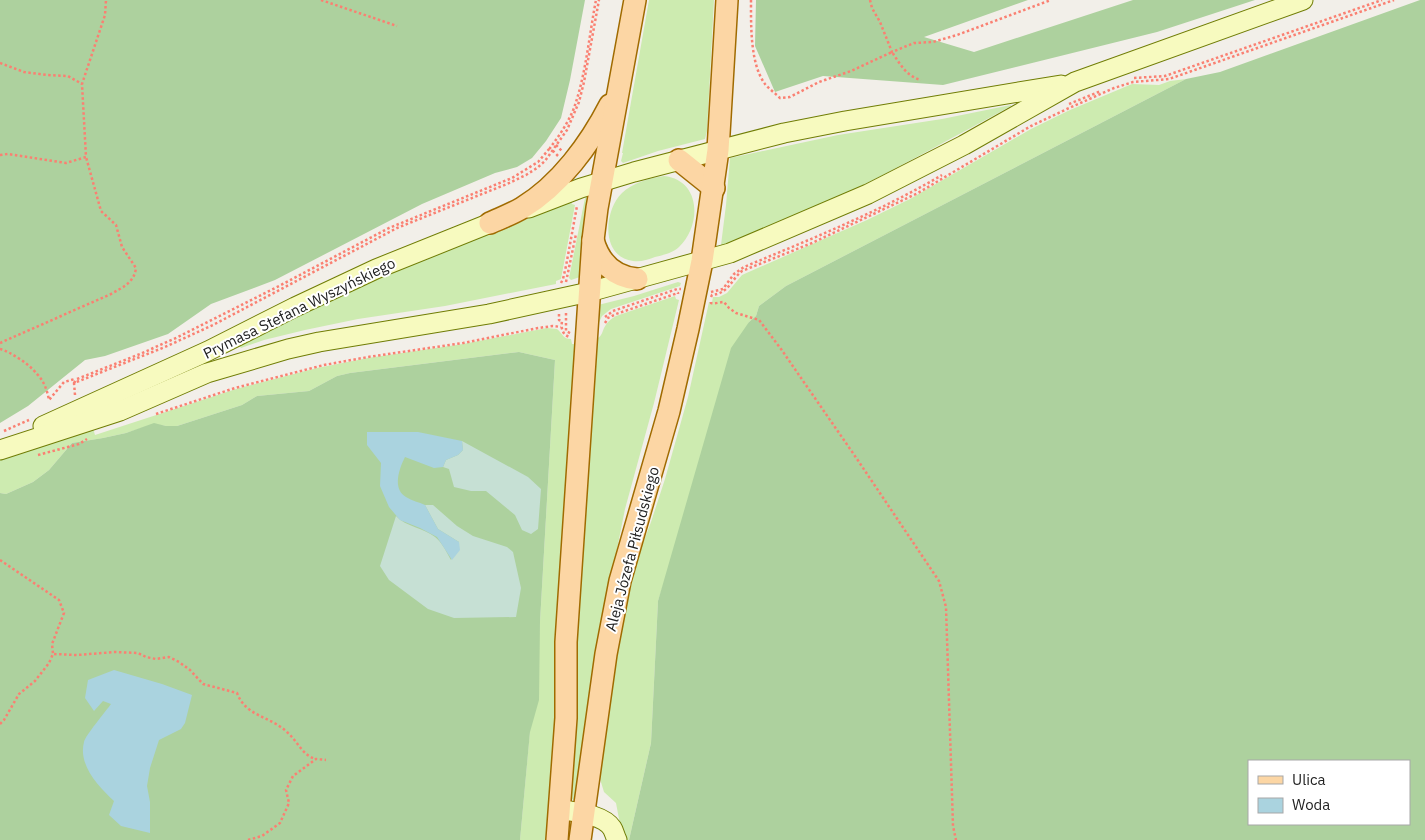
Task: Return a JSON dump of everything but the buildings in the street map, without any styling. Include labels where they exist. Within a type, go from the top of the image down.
[{"type":"main road","points":[[557,840],[566,718],[566,642],[593,240],[635,0]]},
{"type":"main road","points":[[702,261],[718,150],[727,0]]},
{"type":"main road","points":[[593,240],[598,254],[607,266],[620,275],[638,279],[730,253],[868,194],[964,144],[1075,82],[1303,0]]},
{"type":"main road","points":[[490,223],[532,201],[574,162],[590,141],[601,122],[612,101],[621,77]]},
{"type":"main road","points":[[602,181],[784,133],[1075,82]]},
{"type":"main road","points":[[679,160],[714,188]]},
{"type":"main road","name":"Prymasa Stefana Wyszyńskiego","points":[[0,445],[208,352],[343,284],[401,258],[602,181]]},
{"type":"main road","name":"Aleja Józefa Piłsudskiego","points":[[580,840],[606,654],[620,581],[703,297],[702,261]]},
{"type":"main road","name":"Prymasa Stefana Wyszyńskiego","points":[[0,450],[120,411],[214,370],[288,349],[328,340],[489,314],[638,279]]},
{"type":"main road","points":[[558,809],[584,813],[600,818],[612,827],[617,840]]},
{"type":"path","points":[[0,343],[111,294],[127,284],[135,275],[136,268],[122,247],[116,225],[101,211],[86,157],[82,84],[105,16],[106,0]]},
{"type":"path","points":[[321,0],[397,26]]},
{"type":"path","points":[[74,383],[165,348],[213,325],[397,228],[507,184],[537,168],[549,156],[567,130],[575,113],[584,82],[599,0]]},
{"type":"path","points":[[751,0],[751,26],[755,64],[765,84],[780,98],[790,97],[819,82],[850,71],[914,43],[933,42],[957,35],[1051,0]]},
{"type":"path","points":[[870,0],[892,52],[905,71],[914,78],[922,80]]},
{"type":"path","points":[[1152,77],[1165,76],[1382,0]]},
{"type":"path","points":[[603,326],[608,318],[616,314],[678,292],[678,295],[703,297],[722,293],[727,290],[742,271],[812,243],[918,193],[1032,126],[1114,88],[1133,82],[1169,79],[1394,0]]},
{"type":"path","points":[[0,63],[24,72],[68,76],[82,84]]},
{"type":"path","points":[[0,349],[10,352],[37,374],[46,387],[49,400],[64,382],[77,379],[178,337],[389,228],[512,178],[538,162],[550,148]]},
{"type":"path","points":[[0,155],[8,154],[66,163],[86,157]]},
{"type":"path","points":[[703,297],[711,303],[724,302],[736,313],[759,320],[858,459],[939,581],[946,606],[953,826],[956,840]]},
{"type":"path","points":[[150,416],[262,380],[360,358],[463,343],[547,327],[561,327],[566,336],[572,337],[572,341],[586,341]]},
{"type":"path","points":[[74,396],[76,392],[74,383],[77,379]]},
{"type":"path","points":[[0,560],[59,600],[64,613],[52,644],[54,654],[49,663],[35,682],[19,694],[0,724]]},
{"type":"path","points":[[0,565],[4,563]]},
{"type":"path","points":[[54,654],[77,655],[115,652],[138,653],[146,658],[156,659],[169,657],[190,670],[203,684],[237,693],[240,700],[250,711],[280,725],[307,755],[316,759],[326,760]]},
{"type":"path","points":[[248,840],[262,836],[280,823],[289,803],[286,790],[293,776],[316,759]]},
{"type":"green space","points":[[0,0],[585,0],[561,118],[532,158],[517,167],[495,173],[422,204],[275,280],[211,304],[168,334],[105,356],[85,360],[28,406],[0,423]]},
{"type":"green space","points":[[649,0],[714,0],[707,131],[705,139],[658,151],[623,163],[621,161],[622,153]]},
{"type":"green space","points":[[756,0],[1028,0],[924,37],[974,52],[1133,0],[1255,0],[1157,32],[943,85],[823,76],[775,92],[755,46]]},
{"type":"green space","points":[[1420,0],[1425,0],[1425,840],[629,840],[651,743],[658,601],[731,348],[749,322],[756,316],[759,306],[786,286],[1186,79],[1220,72]]},
{"type":"green space","points":[[1186,79],[786,286],[759,306],[756,316],[749,322],[658,601],[651,743],[629,840],[623,840],[616,803],[604,792],[600,779],[608,685],[628,583],[665,479],[688,397],[709,302],[712,302],[713,297],[719,297],[727,293],[742,275],[910,199],[1031,129],[1070,110],[1132,84],[1159,85],[1170,81]]},
{"type":"green space","points":[[1011,105],[849,192],[771,227],[723,246],[721,245],[730,158],[838,135],[942,119]]},
{"type":"green space","points":[[664,176],[676,179],[691,194],[694,205],[692,227],[679,247],[665,255],[639,261],[622,258],[610,242],[608,232],[611,210],[622,193],[631,186]]},
{"type":"green space","points":[[588,195],[590,197],[580,277],[571,280],[569,278],[585,198]]},
{"type":"green space","points":[[571,201],[575,205],[561,279],[556,281],[556,284],[445,306],[358,319],[264,340],[241,348],[239,345],[332,297],[447,248]]},
{"type":"green space","points":[[678,282],[681,283],[680,286],[611,309],[602,316],[596,329],[598,305]]},
{"type":"green space","points":[[675,296],[679,300],[654,403],[625,509],[598,644],[576,802],[572,799],[570,792],[574,682],[593,347],[597,346],[598,338],[605,326],[614,317]]},
{"type":"green space","points":[[547,328],[557,329],[565,337],[571,339],[572,344],[577,344],[551,840],[520,840],[540,622],[555,360],[519,352],[337,376],[309,391],[257,396],[242,405],[177,426],[154,424],[126,433],[72,443],[49,470],[33,482],[6,494],[0,493],[0,455],[92,425],[95,435],[236,389],[317,368]]},
{"type":"green space","points":[[519,352],[555,360],[540,622],[539,700],[530,732],[520,840],[0,840],[0,493],[6,494],[33,482],[49,470],[72,443],[126,433],[154,423],[177,426],[242,405],[257,396],[309,391],[337,376],[350,373]]},
{"type":"green space","points":[[462,441],[528,477],[541,489],[538,529],[531,534],[522,530],[515,515],[486,491],[471,491],[454,487],[449,469],[443,467],[446,460],[458,455],[463,450]]},
{"type":"green space","points":[[425,505],[433,505],[457,526],[473,536],[507,547],[513,552],[521,588],[516,617],[454,618],[428,609],[389,580],[380,566],[396,516],[405,523],[426,531],[438,539],[451,560],[459,542],[438,529]]},
{"type":"water","points":[[367,432],[418,432],[462,441],[463,450],[458,455],[446,460],[443,467],[434,468],[405,457],[398,478],[399,489],[402,493],[408,498],[425,505],[438,529],[459,542],[460,550],[452,560],[437,537],[400,520],[389,507],[380,486],[381,463],[367,445]]},
{"type":"water","points":[[114,670],[192,695],[185,723],[181,729],[159,740],[150,768],[147,786],[150,802],[150,833],[121,826],[109,815],[114,801],[96,782],[84,759],[85,739],[111,704],[103,701],[94,711],[85,698],[88,680]]}]
